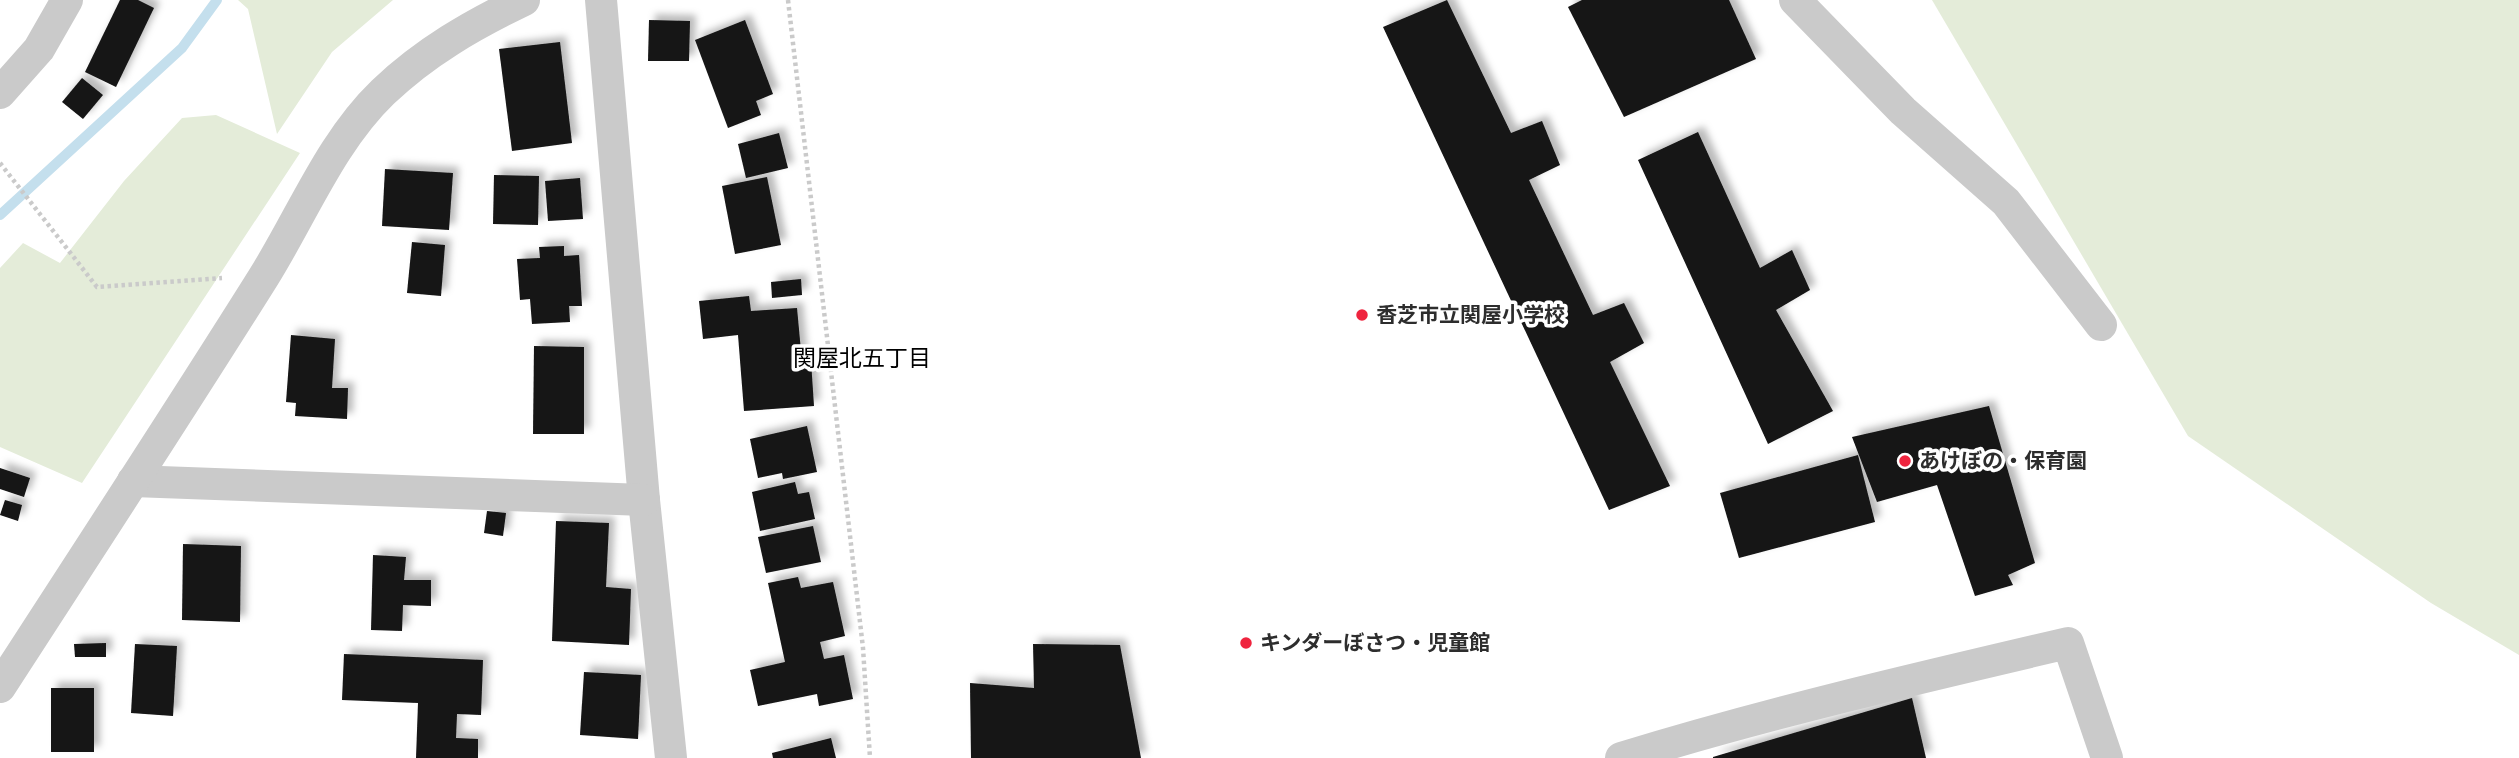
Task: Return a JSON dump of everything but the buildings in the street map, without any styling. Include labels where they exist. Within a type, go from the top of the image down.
[{"type":"street","points":[[0,93],[39,49],[67,0]]},
{"type":"street","points":[[0,687],[265,275],[347,134],[382,93],[429,52],[480,21],[524,0]]},
{"type":"street","points":[[601,0],[644,500],[671,758]]},
{"type":"street","points":[[1794,0],[1903,111],[2006,202],[2101,325]]},
{"type":"street","points":[[133,481],[644,500]]},
{"type":"street","points":[[1621,758],[1716,729],[2068,643],[2106,758]]},
{"type":"path","points":[[788,0],[863,648],[870,758]]},
{"type":"path","points":[[0,163],[97,287],[265,275]]},
{"type":"green space","points":[[238,0],[393,0],[332,52],[277,134],[248,9]]},
{"type":"green space","points":[[1932,0],[2519,0],[2519,655],[2431,603],[2188,436]]},
{"type":"green space","points":[[216,115],[300,153],[82,483],[0,447],[0,268],[23,243],[60,263],[124,181],[182,118]]},
{"type":"waterway","points":[[0,215],[182,48],[217,0]]},
{"type":"place","name":"香芝市立関屋小学校","points":[[1362,315]]},
{"type":"place","name":"あけぼの・保育園","points":[[1905,461]]},
{"type":"place","name":"キンダーぼさつ・児童館","points":[[1246,643]]},
{"type":"district","name":"関屋北五丁目","points":[[862,358]]}]
